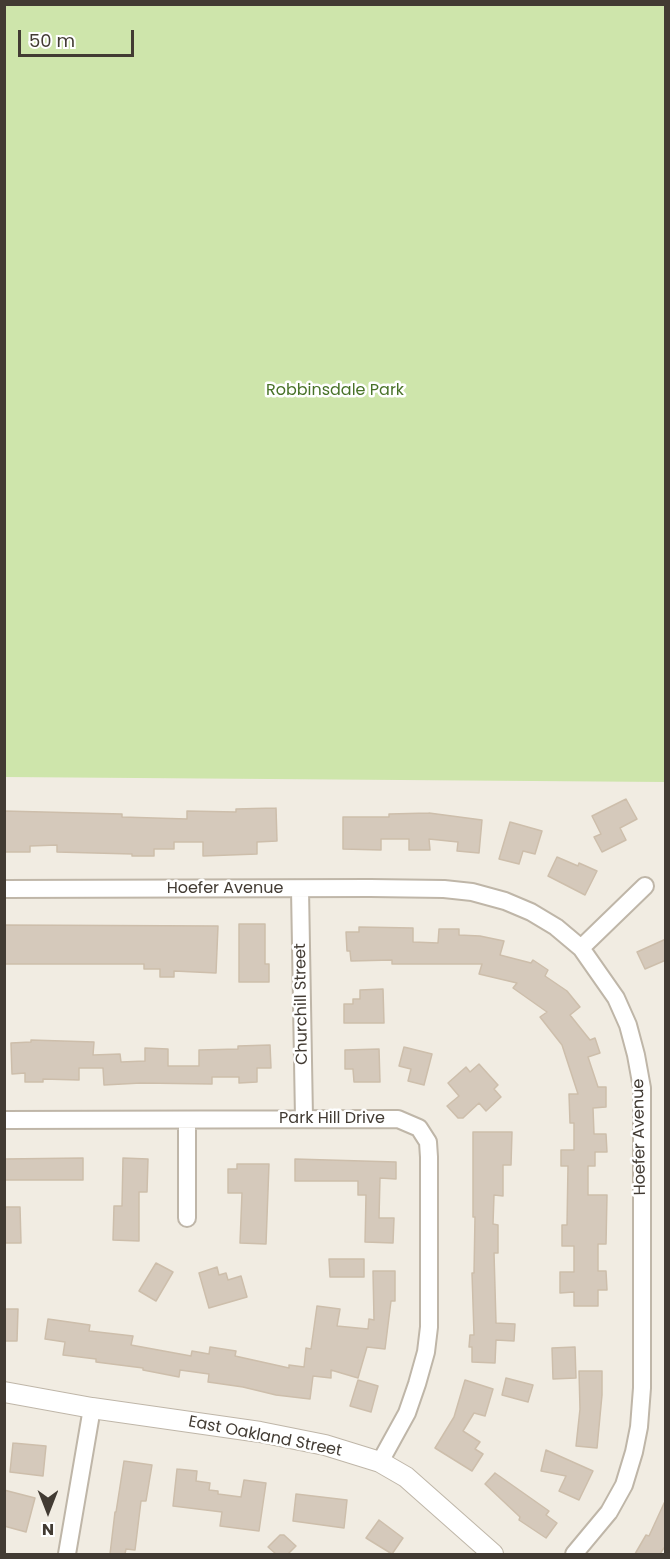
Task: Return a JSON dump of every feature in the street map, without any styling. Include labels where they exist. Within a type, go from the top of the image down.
[{"type":"street","points":[[581,948],[645,886]]},
{"type":"street","name":"Hoefer Avenue","points":[[4,889],[444,889],[472,892],[531,912],[556,927],[581,948],[616,998],[628,1025],[642,1088],[642,1388],[639,1427],[624,1485],[609,1512],[574,1554]]},
{"type":"street","name":"Churchill Street","points":[[300,889],[304,1118]]},
{"type":"street","name":"Park Hill Drive","points":[[4,1120],[398,1119],[419,1128],[428,1142],[429,1327],[426,1352],[407,1413],[380,1462]]},
{"type":"street","points":[[187,1120],[187,1218]]},
{"type":"street","name":"East Oakland Street","points":[[4,1392],[92,1408],[260,1432],[325,1445],[380,1462],[406,1477],[493,1554]]},
{"type":"street","points":[[67,1554],[92,1408]]},
{"type":"green space","name":"Robbinsdale Park","points":[[5,4],[665,5],[665,782],[5,777]]},
{"type":"building","points":[[626,799],[637,819],[620,828],[626,840],[602,852],[594,837],[601,834],[592,816]]},
{"type":"building","points":[[276,808],[277,841],[257,842],[257,854],[203,856],[203,842],[174,842],[174,849],[154,849],[154,856],[57,852],[57,845],[30,846],[30,852],[4,852],[4,811],[122,814],[122,817],[187,819],[187,811],[236,812],[236,809]]},
{"type":"building","points":[[429,813],[482,820],[479,853],[457,851],[458,842],[429,839],[430,850],[409,850],[409,839],[381,839],[381,850],[343,849],[343,817],[389,817],[389,814]]},
{"type":"building","points":[[510,822],[542,831],[535,854],[523,851],[519,864],[499,859]]},
{"type":"building","points":[[557,857],[597,871],[585,895],[548,876]]},
{"type":"building","points":[[239,924],[265,924],[265,964],[269,964],[269,982],[239,982]]},
{"type":"building","points":[[4,925],[218,926],[216,973],[174,971],[174,977],[160,977],[160,969],[144,969],[144,964],[4,964]]},
{"type":"building","points":[[359,927],[413,928],[413,942],[438,943],[439,929],[459,929],[459,935],[504,941],[500,955],[531,963],[533,960],[548,970],[545,976],[567,991],[580,1007],[570,1015],[590,1040],[595,1038],[600,1053],[588,1057],[598,1087],[606,1087],[606,1107],[593,1108],[594,1134],[606,1134],[607,1152],[595,1152],[595,1166],[588,1166],[588,1195],[607,1195],[606,1244],[598,1244],[598,1271],[606,1271],[607,1290],[598,1290],[598,1306],[574,1306],[574,1292],[560,1293],[560,1272],[574,1272],[574,1246],[562,1246],[562,1225],[567,1225],[568,1166],[561,1166],[561,1150],[574,1150],[574,1123],[570,1123],[569,1094],[578,1094],[562,1045],[540,1017],[547,1012],[513,988],[517,983],[479,974],[482,964],[392,964],[392,960],[351,961],[350,951],[347,951],[346,932],[359,932]]},
{"type":"building","points":[[666,939],[666,960],[645,969],[637,952]]},
{"type":"building","points":[[383,989],[384,1023],[344,1023],[344,1004],[353,1004],[353,999],[360,999],[360,990]]},
{"type":"building","points":[[31,1040],[94,1042],[93,1055],[120,1054],[121,1062],[145,1061],[145,1048],[168,1049],[168,1066],[199,1066],[199,1050],[270,1045],[271,1068],[257,1068],[257,1082],[239,1083],[239,1077],[212,1077],[212,1084],[104,1085],[103,1068],[79,1068],[79,1080],[43,1079],[43,1082],[25,1082],[25,1073],[12,1074],[11,1043],[31,1042]]},
{"type":"building","points":[[404,1047],[432,1054],[424,1085],[408,1081],[411,1069],[399,1066]]},
{"type":"building","points":[[379,1049],[380,1082],[354,1082],[353,1069],[345,1069],[345,1050]]},
{"type":"building","points":[[479,1064],[498,1085],[494,1089],[501,1097],[486,1111],[479,1103],[463,1118],[458,1118],[447,1106],[459,1096],[448,1083],[466,1067],[470,1072]]},
{"type":"building","points":[[473,1132],[512,1132],[511,1165],[503,1165],[503,1196],[494,1195],[493,1224],[498,1225],[498,1253],[494,1253],[496,1323],[515,1324],[514,1341],[496,1340],[495,1363],[472,1362],[472,1347],[469,1347],[470,1335],[474,1335]]},
{"type":"building","points":[[83,1158],[83,1180],[4,1180],[4,1159]]},
{"type":"building","points":[[123,1158],[148,1159],[147,1192],[139,1192],[139,1241],[113,1240],[114,1206],[122,1206]]},
{"type":"building","points":[[295,1159],[396,1162],[396,1179],[380,1178],[379,1218],[394,1218],[393,1243],[365,1242],[366,1195],[358,1195],[358,1181],[295,1181]]},
{"type":"building","points":[[237,1164],[269,1164],[266,1244],[240,1243],[242,1193],[228,1193],[228,1169],[237,1169]]},
{"type":"building","points":[[4,1207],[20,1207],[21,1243],[4,1243]]},
{"type":"building","points":[[329,1259],[364,1259],[364,1277],[330,1277]]},
{"type":"building","points":[[156,1263],[173,1272],[156,1301],[139,1291]]},
{"type":"building","points":[[217,1267],[219,1275],[226,1273],[228,1280],[241,1276],[247,1297],[209,1308],[199,1273]]},
{"type":"building","points":[[373,1271],[395,1271],[395,1301],[391,1301],[385,1349],[367,1347],[358,1378],[331,1370],[331,1378],[313,1376],[310,1399],[208,1382],[209,1374],[180,1370],[179,1377],[143,1370],[143,1368],[96,1362],[96,1359],[63,1355],[65,1342],[45,1339],[48,1319],[90,1325],[89,1331],[133,1336],[131,1345],[191,1356],[192,1351],[209,1354],[210,1347],[236,1351],[235,1356],[289,1368],[289,1365],[304,1367],[306,1348],[311,1349],[317,1306],[340,1309],[337,1326],[368,1329],[369,1319],[374,1320]]},
{"type":"building","points":[[4,1309],[18,1309],[17,1341],[4,1341]]},
{"type":"building","points":[[575,1347],[576,1378],[553,1379],[552,1348]]},
{"type":"building","points":[[579,1371],[602,1371],[597,1448],[576,1446],[580,1409]]},
{"type":"building","points":[[506,1378],[533,1385],[528,1402],[502,1395]]},
{"type":"building","points":[[358,1380],[378,1386],[371,1412],[350,1406]]},
{"type":"building","points":[[465,1380],[493,1389],[485,1416],[474,1413],[463,1431],[480,1442],[475,1449],[483,1454],[472,1471],[435,1448],[454,1417]]},
{"type":"building","points":[[13,1443],[46,1446],[43,1476],[10,1472]]},
{"type":"building","points":[[546,1450],[593,1471],[579,1500],[559,1491],[566,1476],[541,1471]]},
{"type":"building","points":[[124,1461],[152,1465],[146,1501],[141,1501],[135,1550],[126,1549],[125,1554],[110,1554],[115,1512]]},
{"type":"building","points":[[177,1469],[197,1471],[196,1481],[210,1483],[209,1490],[218,1491],[218,1494],[241,1497],[244,1480],[266,1483],[259,1531],[220,1526],[222,1512],[173,1506]]},
{"type":"building","points":[[495,1473],[549,1511],[546,1515],[557,1523],[546,1538],[519,1520],[520,1517],[485,1484]]},
{"type":"building","points":[[4,1490],[35,1498],[26,1532],[4,1526]]},
{"type":"building","points":[[296,1494],[347,1500],[344,1528],[293,1521]]},
{"type":"building","points":[[666,1499],[666,1545],[660,1554],[635,1554],[646,1535],[649,1536]]},
{"type":"building","points":[[379,1520],[403,1538],[392,1554],[366,1538]]},
{"type":"building","points":[[280,1535],[284,1535],[296,1546],[288,1554],[276,1554],[268,1547]]}]
